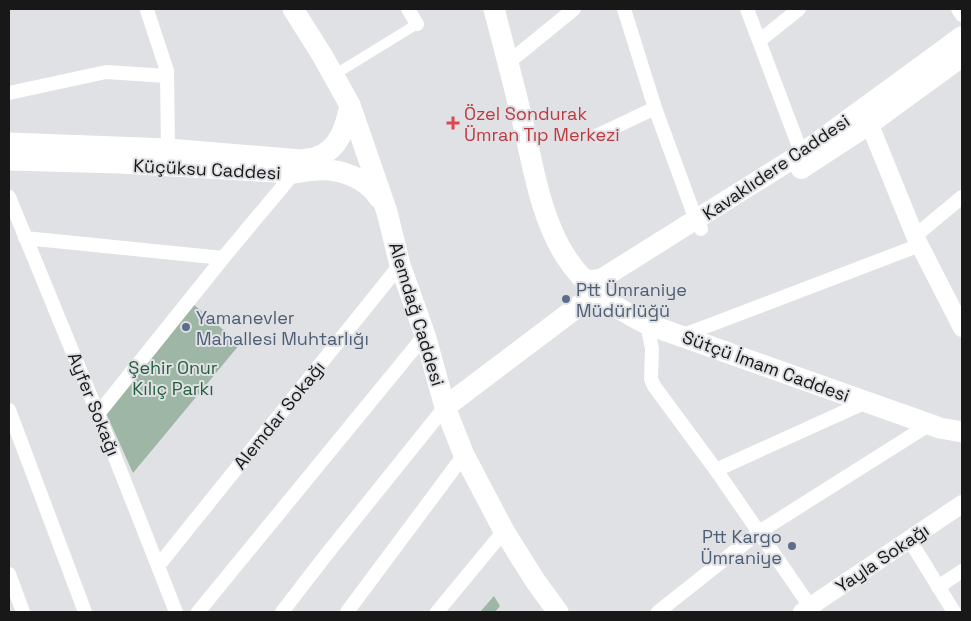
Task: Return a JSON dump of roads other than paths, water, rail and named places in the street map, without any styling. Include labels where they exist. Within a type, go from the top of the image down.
[{"type":"main road","name":"Alemdağ Caddesi","points":[[293,9],[334,75],[350,105],[387,212],[400,265],[425,336],[445,407],[464,455],[504,531],[536,582],[558,612]]},
{"type":"main road","name":"Sütçü İmam Caddesi","points":[[494,9],[509,62],[535,176],[550,227],[566,257],[589,285],[623,312],[647,324],[930,424],[961,430]]},
{"type":"main road","name":"Kavaklıdere Caddesi","points":[[866,117],[962,36]]},
{"type":"main road","name":"Kavaklıdere Caddesi","points":[[589,285],[590,280],[601,279],[698,224],[804,159],[866,117],[962,57]]},
{"type":"main road","name":"Küçüksu Caddesi","points":[[9,143],[168,149],[301,160],[318,157],[333,147],[345,128],[350,105]]},
{"type":"main road","name":"Küçüksu Caddesi","points":[[9,160],[294,173],[319,169],[342,172],[358,179],[375,191],[387,212]]},
{"type":"main road","points":[[445,407],[589,285]]},
{"type":"street","points":[[334,75],[417,24],[408,9]]},
{"type":"street","points":[[509,62],[574,9]]},
{"type":"street","points":[[624,9],[655,108],[698,224]]},
{"type":"street","points":[[746,9],[804,159]]},
{"type":"street","points":[[759,41],[798,9]]},
{"type":"street","points":[[958,9],[962,14]]},
{"type":"street","points":[[147,10],[167,71],[168,149]]},
{"type":"street","points":[[9,93],[106,72],[167,76]]},
{"type":"street","points":[[596,136],[655,108]]},
{"type":"street","points":[[866,117],[917,240],[962,328]]},
{"type":"street","points":[[98,414],[294,173]]},
{"type":"street","name":"Ayfer Sokağı","points":[[9,197],[98,414],[176,612]]},
{"type":"street","points":[[681,336],[917,240],[962,197]]},
{"type":"street","points":[[26,238],[223,258]]},
{"type":"street","name":"Alemdar Sokağı","points":[[158,566],[400,265]]},
{"type":"street","points":[[647,324],[652,349],[651,379],[654,386],[759,532],[809,610]]},
{"type":"street","points":[[198,612],[425,336]]},
{"type":"street","points":[[716,470],[866,402]]},
{"type":"street","points":[[282,612],[445,407]]},
{"type":"street","points":[[9,410],[85,612]]},
{"type":"street","points":[[658,612],[759,532],[930,424]]},
{"type":"street","points":[[348,612],[464,455]]},
{"type":"street","name":"Yayla Sokağı","points":[[809,610],[908,539],[962,504]]},
{"type":"street","points":[[437,612],[504,531]]},
{"type":"street","points":[[908,539],[954,612]]},
{"type":"street","points":[[938,587],[962,572]]},
{"type":"street","points":[[9,574],[24,612]]},
{"type":"place","name":"Özel Sondurak Ümran Tıp Merkezi","points":[[453,123]]},
{"type":"place","name":"Ptt Ümraniye Müdürlüğü","points":[[566,299]]},
{"type":"place","name":"Yamanevler Mahallesi Muhtarlığı","points":[[186,327]]},
{"type":"place","name":"Ptt Kargo Ümraniye","points":[[792,546]]},
{"type":"park label","name":"Şehir Onur Kılıç Parkı","points":[[173,377]]}]
